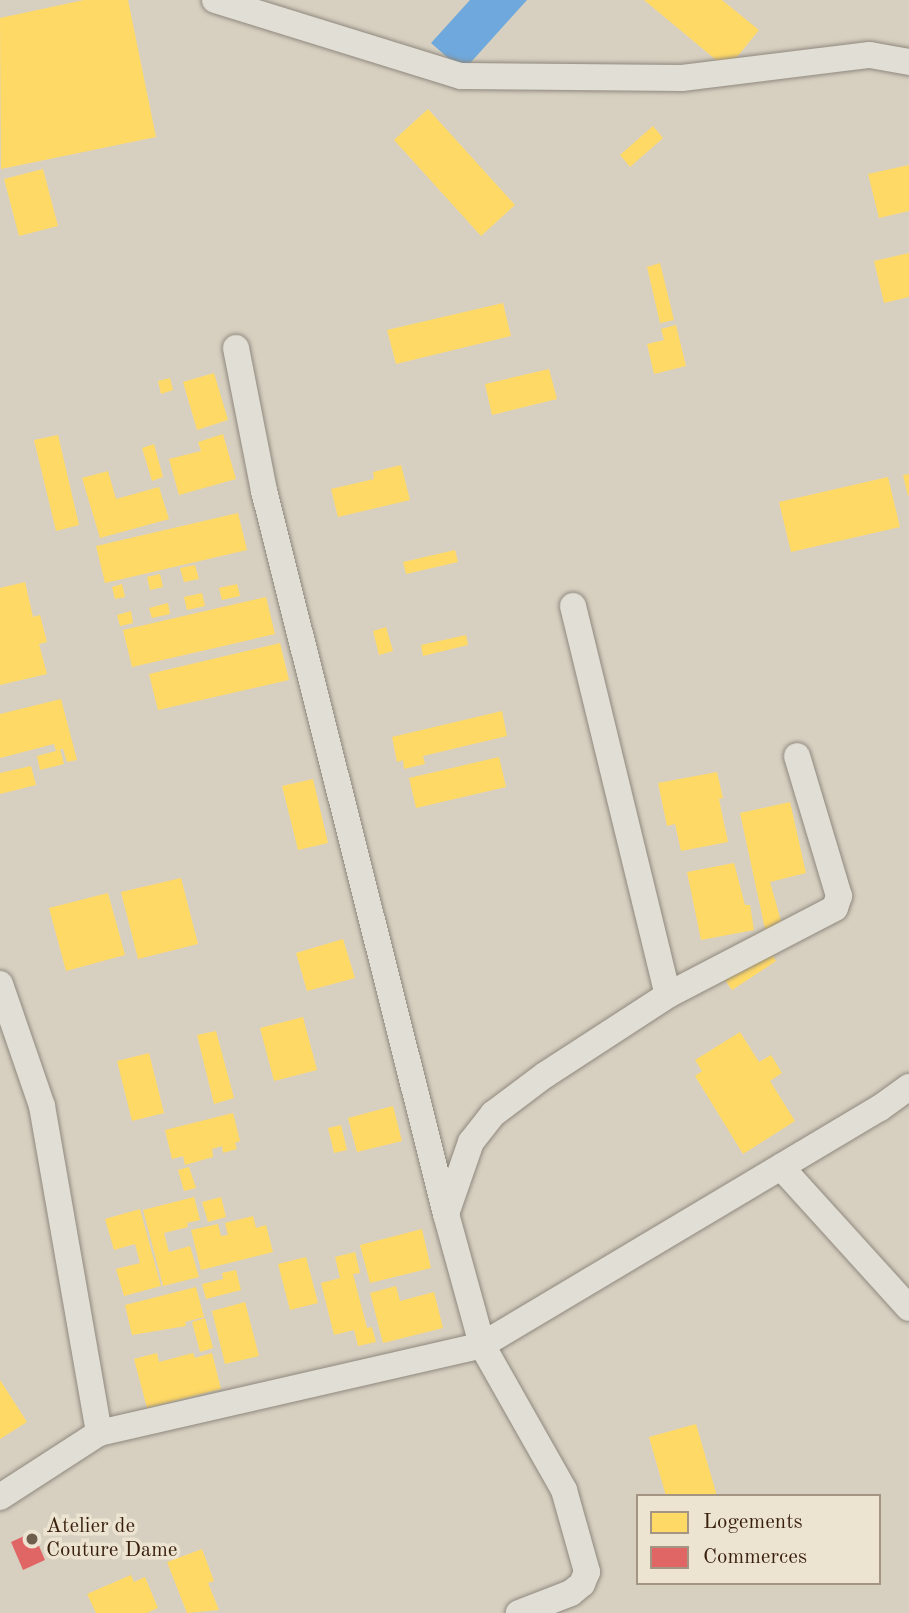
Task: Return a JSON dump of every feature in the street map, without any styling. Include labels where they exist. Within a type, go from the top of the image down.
[{"type":"street","points":[[215,0],[461,76],[682,78],[870,55],[909,62]]},
{"type":"street","points":[[236,348],[264,491],[446,1214],[482,1345],[564,1490],[587,1572],[582,1584],[572,1593],[519,1613]]},
{"type":"street","points":[[573,606],[668,995]]},
{"type":"street","points":[[446,1214],[471,1142],[493,1114],[545,1075],[668,995],[835,908],[839,896],[797,756]]},
{"type":"street","points":[[0,984],[42,1106],[99,1433]]},
{"type":"street","points":[[0,1497],[99,1433],[482,1345],[781,1167],[909,1087]]},
{"type":"street","points":[[781,1167],[909,1308]]},
{"type":"building: Logements","points":[[84,0],[128,0],[156,137],[1,169],[0,18]]},
{"type":"building: Logements","points":[[644,0],[722,0],[759,30],[727,69]]},
{"type":"building: Logements","points":[[428,109],[515,205],[481,236],[394,140]]},
{"type":"building: Logements","points":[[653,126],[663,138],[630,167],[620,155]]},
{"type":"building: Logements","points":[[909,165],[909,211],[879,218],[868,174]]},
{"type":"building: Logements","points":[[43,169],[58,226],[19,236],[4,179]]},
{"type":"building: Logements","points":[[909,253],[909,297],[884,303],[874,261]]},
{"type":"building: Logements","points":[[660,263],[674,320],[660,323],[647,267]]},
{"type":"building: Logements","points":[[503,303],[511,336],[396,364],[387,330]]},
{"type":"building: Logements","points":[[676,325],[686,366],[654,374],[647,344],[664,340],[661,329]]},
{"type":"building: Logements","points":[[549,369],[557,399],[492,415],[485,384]]},
{"type":"building: Logements","points":[[214,373],[228,420],[197,430],[183,382]]},
{"type":"building: Logements","points":[[170,378],[173,390],[161,394],[158,381]]},
{"type":"building: Logements","points":[[223,434],[236,479],[179,495],[169,459],[201,451],[198,442]]},
{"type":"building: Logements","points":[[58,435],[79,525],[56,531],[34,440]]},
{"type":"building: Logements","points":[[154,444],[163,477],[152,481],[142,448]]},
{"type":"building: Logements","points":[[401,465],[410,500],[338,517],[331,489],[374,479],[373,472]]},
{"type":"building: Logements","points":[[108,471],[116,499],[159,487],[169,519],[100,538],[82,478]]},
{"type":"building: Logements","points":[[909,474],[909,495],[908,496],[903,475]]},
{"type":"building: Logements","points":[[888,477],[900,527],[791,552],[779,502]]},
{"type":"building: Logements","points":[[238,513],[247,550],[105,583],[96,546]]},
{"type":"building: Logements","points":[[455,550],[458,562],[406,574],[403,562]]},
{"type":"building: Logements","points":[[195,565],[199,579],[184,582],[180,568]]},
{"type":"building: Logements","points":[[160,574],[163,587],[150,590],[147,577]]},
{"type":"building: Logements","points":[[25,582],[33,617],[40,615],[47,642],[39,644],[47,674],[0,685],[0,588]]},
{"type":"building: Logements","points":[[122,584],[125,597],[115,599],[112,587]]},
{"type":"building: Logements","points":[[237,584],[240,596],[222,600],[219,588]]},
{"type":"building: Logements","points":[[202,593],[205,606],[187,610],[184,597]]},
{"type":"building: Logements","points":[[266,597],[275,634],[132,667],[123,630]]},
{"type":"building: Logements","points":[[168,603],[170,614],[152,618],[149,608]]},
{"type":"building: Logements","points":[[131,611],[133,623],[120,626],[117,615]]},
{"type":"building: Logements","points":[[386,627],[393,651],[379,655],[373,631]]},
{"type":"building: Logements","points":[[466,635],[468,645],[423,656],[421,645]]},
{"type":"building: Logements","points":[[280,643],[289,680],[158,710],[149,674]]},
{"type":"building: Logements","points":[[61,699],[77,760],[67,762],[63,749],[60,749],[64,764],[40,770],[37,756],[56,751],[54,744],[0,758],[0,714]]},
{"type":"building: Logements","points":[[502,711],[507,736],[423,756],[425,764],[404,769],[403,760],[397,762],[392,737]]},
{"type":"building: Logements","points":[[499,757],[506,787],[416,808],[409,778]]},
{"type":"building: Logements","points":[[31,766],[36,785],[0,794],[0,773]]},
{"type":"building: Logements","points":[[717,772],[723,798],[719,799],[728,842],[681,851],[675,824],[667,826],[658,783]]},
{"type":"building: Logements","points":[[313,779],[328,843],[298,850],[282,786]]},
{"type":"building: Logements","points":[[790,802],[806,873],[770,882],[783,928],[765,929],[740,813]]},
{"type":"building: Logements","points":[[734,863],[745,905],[750,905],[754,930],[701,940],[687,872]]},
{"type":"building: Logements","points":[[181,878],[198,944],[138,959],[121,892]]},
{"type":"building: Logements","points":[[108,893],[125,955],[66,971],[49,908]]},
{"type":"building: Logements","points":[[343,939],[355,978],[307,991],[296,953]]},
{"type":"building: Logements","points":[[768,948],[776,961],[732,990],[723,977]]},
{"type":"building: Logements","points":[[303,1017],[317,1070],[274,1081],[260,1028]]},
{"type":"building: Logements","points":[[216,1031],[234,1098],[214,1104],[197,1035]]},
{"type":"building: Logements","points":[[740,1032],[759,1062],[771,1055],[782,1073],[770,1081],[795,1121],[743,1154],[695,1076],[702,1071],[695,1060]]},
{"type":"building: Logements","points":[[149,1053],[164,1113],[132,1121],[117,1061]]},
{"type":"building: Logements","points":[[393,1106],[402,1141],[357,1152],[348,1118]]},
{"type":"building: Logements","points":[[233,1113],[240,1141],[235,1143],[237,1149],[223,1153],[222,1146],[212,1149],[213,1157],[185,1165],[183,1156],[172,1159],[165,1130]]},
{"type":"building: Logements","points":[[341,1125],[347,1150],[334,1153],[328,1128]]},
{"type":"building: Logements","points":[[189,1167],[196,1188],[184,1191],[178,1170]]},
{"type":"building: Logements","points":[[194,1197],[200,1220],[187,1223],[188,1227],[164,1233],[169,1252],[190,1246],[199,1277],[163,1286],[143,1210]]},
{"type":"building: Logements","points":[[221,1197],[226,1217],[208,1222],[202,1202]]},
{"type":"building: Logements","points":[[140,1209],[161,1286],[124,1296],[116,1269],[140,1263],[135,1244],[114,1250],[105,1219]]},
{"type":"building: Logements","points":[[253,1216],[256,1228],[266,1225],[273,1252],[201,1270],[191,1230],[218,1224],[221,1236],[228,1235],[225,1223]]},
{"type":"building: Logements","points":[[422,1229],[431,1268],[370,1283],[360,1245]]},
{"type":"building: Logements","points":[[355,1252],[360,1273],[353,1274],[367,1328],[372,1327],[376,1342],[358,1346],[354,1330],[334,1335],[321,1283],[340,1278],[335,1257]]},
{"type":"building: Logements","points":[[306,1257],[318,1303],[290,1310],[278,1264]]},
{"type":"building: Logements","points":[[236,1270],[241,1290],[206,1299],[202,1284],[223,1279],[222,1273]]},
{"type":"building: Logements","points":[[396,1286],[400,1301],[434,1292],[443,1328],[383,1343],[370,1293]]},
{"type":"building: Logements","points":[[196,1287],[204,1317],[185,1322],[186,1326],[132,1335],[125,1305]]},
{"type":"building: Logements","points":[[245,1302],[259,1356],[225,1364],[212,1311]]},
{"type":"building: Logements","points":[[205,1318],[213,1348],[200,1352],[192,1322]]},
{"type":"building: Logements","points":[[157,1353],[159,1362],[193,1353],[195,1358],[212,1353],[221,1389],[147,1408],[134,1359]]},
{"type":"building: Logements","points":[[0,1380],[27,1422],[0,1439]]},
{"type":"building: Logements","points":[[696,1424],[716,1494],[665,1494],[649,1437]]},
{"type":"building: Logements","points":[[202,1549],[214,1581],[208,1583],[219,1610],[187,1613],[167,1562]]},
{"type":"building: Logements","points":[[131,1575],[134,1582],[145,1577],[158,1608],[147,1613],[96,1613],[87,1594]]},
{"type":"building: Commerces","points":[[33,1532],[45,1560],[23,1570],[11,1542]]},
{"type":"building: Écoles","points":[[470,0],[527,0],[463,71],[431,43]]},
{"type":"place","name":"Atelier de Couture Dame","points":[[32,1539]]}]
